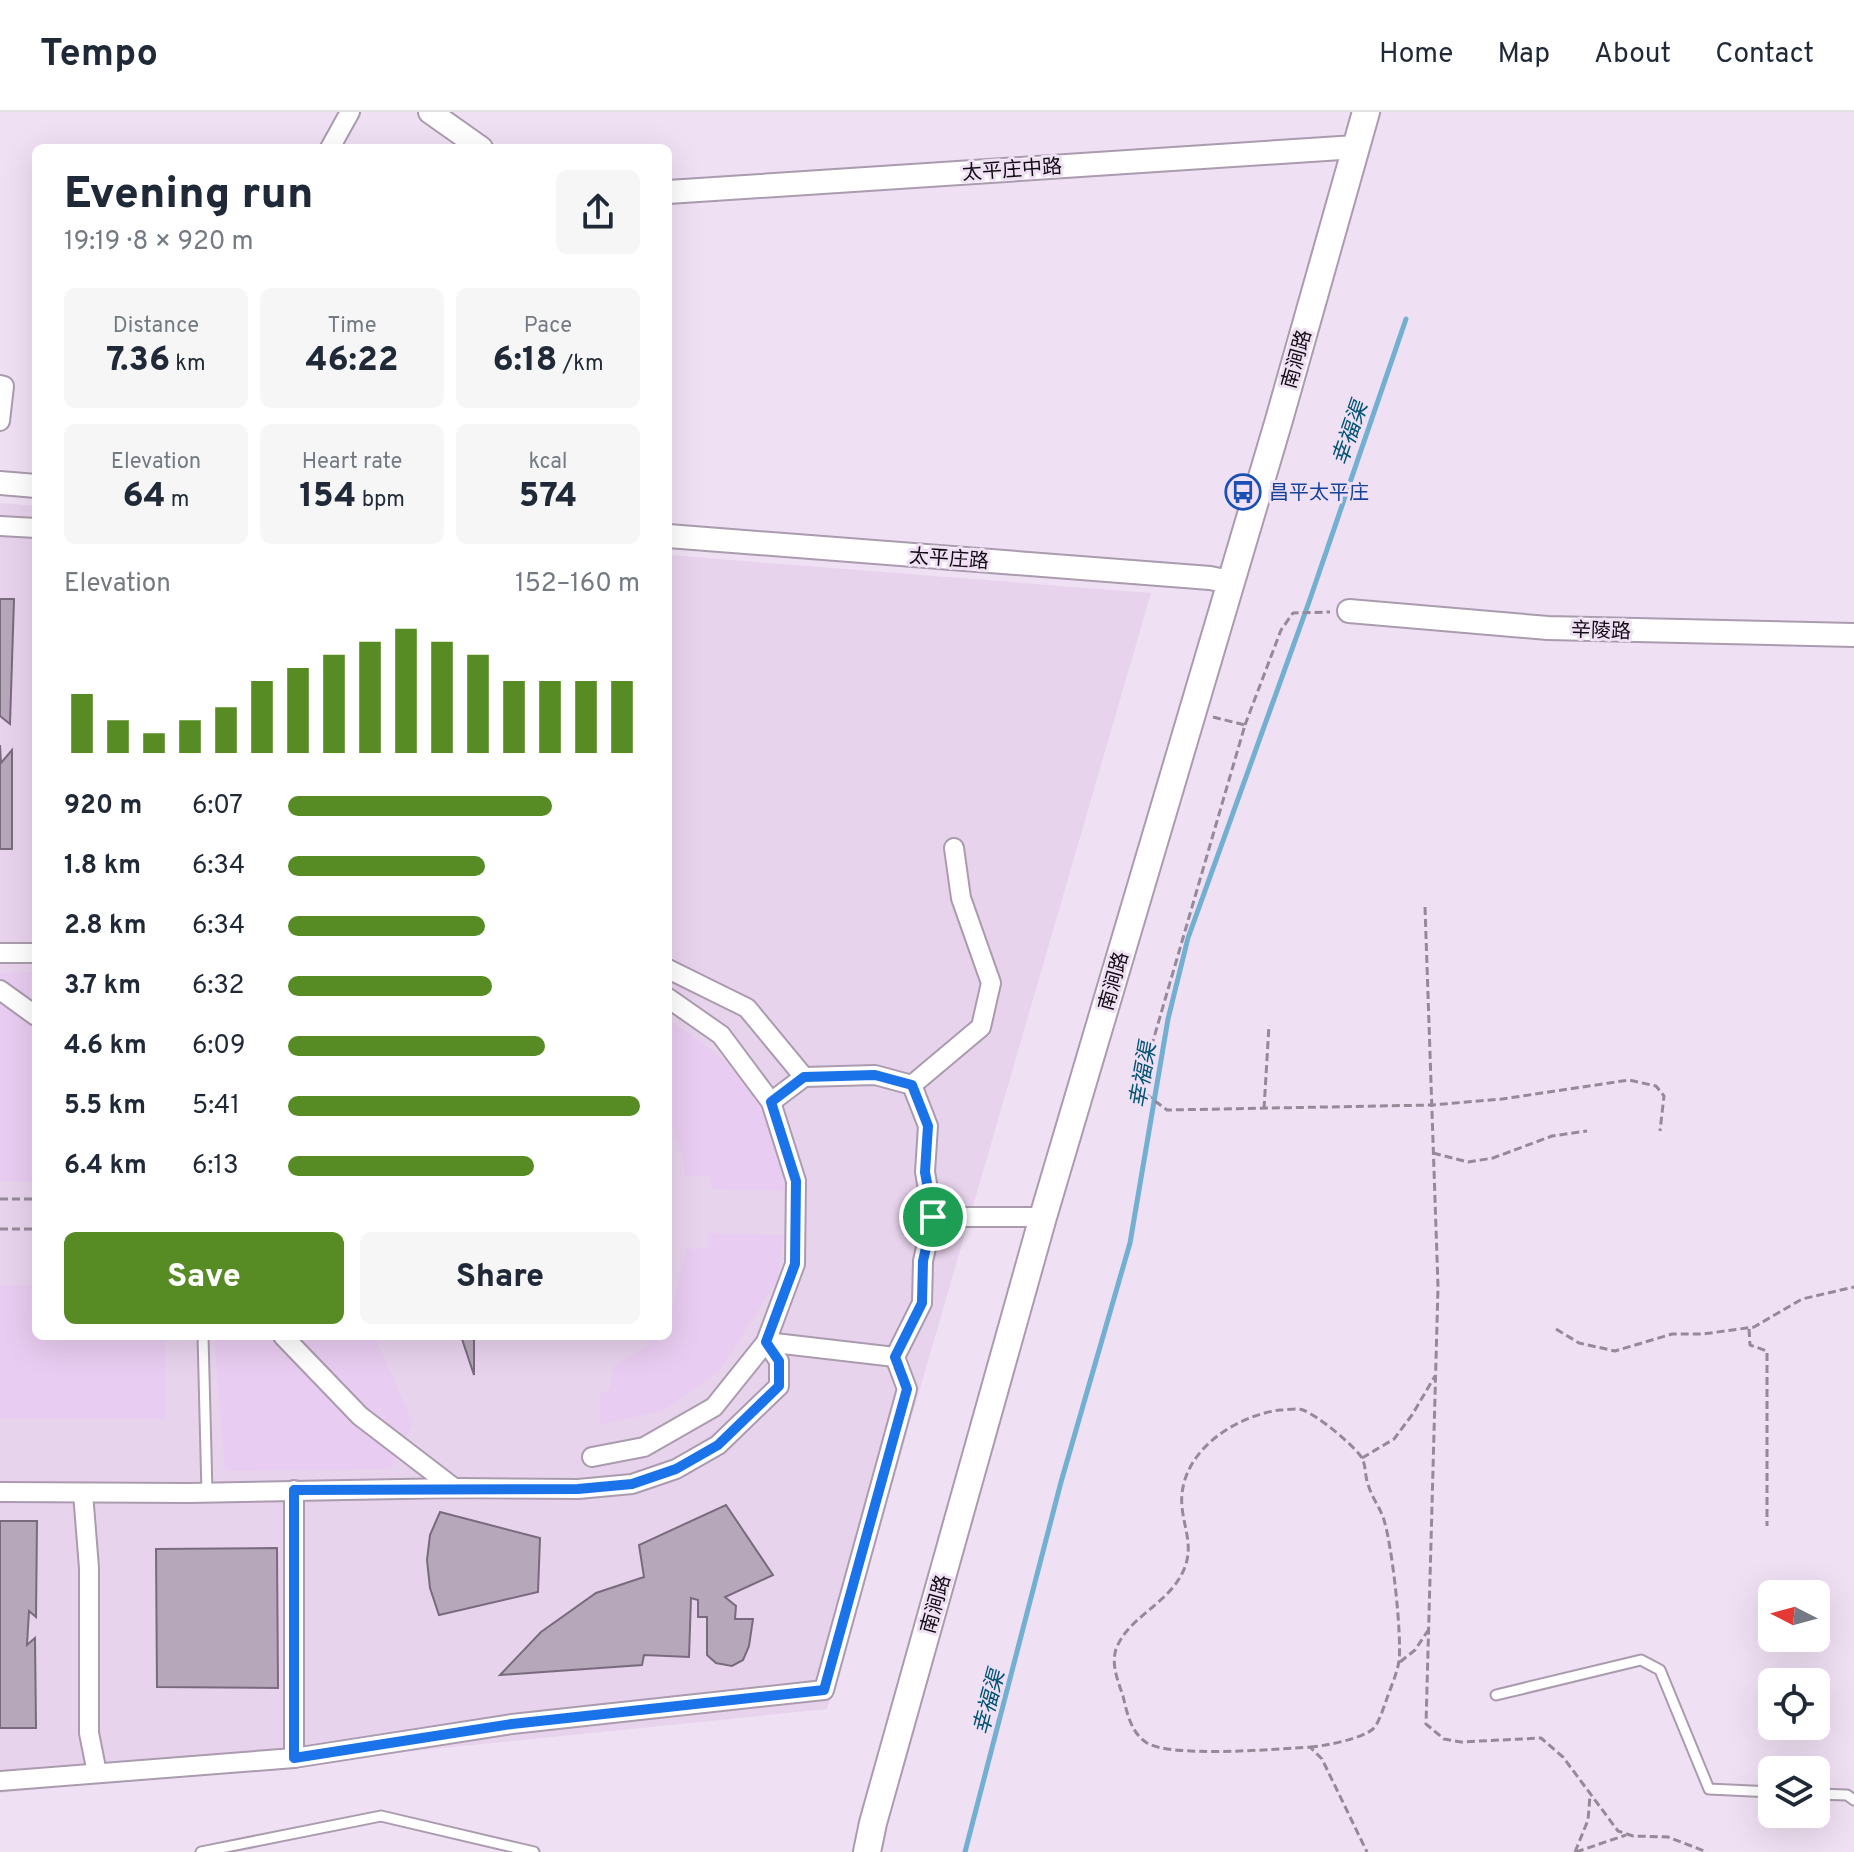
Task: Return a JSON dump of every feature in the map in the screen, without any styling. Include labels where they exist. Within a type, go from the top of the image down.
[{"type":"main road","name":"南涧路","points":[[867,1852],[1043,1217],[1366,112]]},
{"type":"street","points":[[332,144],[350,112]]},
{"type":"street","points":[[430,112],[475,144]]},
{"type":"street","name":"太平庄中路","points":[[672,192],[1356,147]]},
{"type":"street","points":[[0,385],[4,386],[0,421]]},
{"type":"street","points":[[0,483],[32,486]]},
{"type":"street","points":[[0,526],[32,528]]},
{"type":"street","name":"太平庄路","points":[[672,536],[1230,582]]},
{"type":"street","name":"辛陵路","points":[[1349,611],[1548,628],[1854,635]]},
{"type":"street","points":[[912,1085],[981,1027],[991,983],[961,898],[954,848]]},
{"type":"street","points":[[0,953],[32,953]]},
{"type":"street","points":[[672,971],[747,1008],[804,1077]]},
{"type":"street","points":[[0,990],[32,1013]]},
{"type":"street","points":[[592,1457],[644,1447],[714,1407],[766,1342],[795,1264],[796,1181],[771,1102],[721,1035],[672,1001]]},
{"type":"street","points":[[771,1102],[804,1077],[875,1075],[912,1085]]},
{"type":"street","points":[[0,1781],[294,1758],[512,1724],[824,1690],[907,1389],[895,1357],[922,1303],[923,1261],[933,1217],[925,1172],[928,1126],[912,1085]]},
{"type":"street","points":[[933,1217],[1043,1217]]},
{"type":"street","points":[[287,1340],[360,1416],[454,1488]]},
{"type":"street","points":[[766,1342],[895,1357]]},
{"type":"street","points":[[0,1492],[578,1489],[632,1484],[676,1469],[718,1445],[779,1386],[779,1361],[766,1342]]},
{"type":"street","points":[[294,1490],[294,1758]]},
{"type":"street","points":[[83,1493],[89,1568],[89,1733],[97,1773]]},
{"type":"lane","points":[[203,1340],[207,1493]]},
{"type":"lane","points":[[1496,1695],[1641,1660],[1660,1670],[1709,1789],[1758,1791]]},
{"type":"lane","points":[[1830,1794],[1847,1795],[1854,1800]]},
{"type":"lane","points":[[201,1852],[381,1816],[534,1852]]},
{"type":"path","points":[[1318,612],[1293,613],[1281,630],[1245,725],[1139,1089],[1167,1110],[1264,1109],[1432,1105],[1502,1099],[1629,1080],[1656,1086],[1664,1096],[1660,1131]]},
{"type":"path","points":[[1192,711],[1245,725]]},
{"type":"path","points":[[1425,907],[1438,1287],[1426,1724],[1444,1739],[1461,1742],[1541,1738],[1563,1757],[1618,1831],[1627,1835],[1668,1837],[1707,1852]]},
{"type":"path","points":[[1264,1109],[1269,1025]]},
{"type":"path","points":[[1433,1153],[1468,1162],[1493,1158],[1552,1136],[1587,1131]]},
{"type":"path","points":[[0,1199],[32,1199]]},
{"type":"path","points":[[0,1229],[32,1229]]},
{"type":"path","points":[[1556,1329],[1579,1343],[1615,1351],[1672,1334],[1703,1334],[1749,1328],[1802,1299],[1854,1287]]},
{"type":"path","points":[[1749,1328],[1750,1345],[1767,1351],[1767,1526]]},
{"type":"path","points":[[1362,1458],[1394,1439],[1436,1375]]},
{"type":"path","points":[[1301,1409],[1325,1422],[1362,1458],[1368,1484],[1384,1519],[1391,1554],[1399,1663],[1373,1729],[1335,1744],[1310,1747],[1169,1750],[1146,1742],[1130,1725],[1114,1664],[1116,1649],[1127,1630],[1168,1596],[1185,1567],[1188,1546],[1182,1493],[1188,1473],[1202,1447],[1227,1428],[1275,1411],[1301,1409]]},
{"type":"path","points":[[1399,1663],[1415,1650],[1429,1629]]},
{"type":"path","points":[[1310,1747],[1322,1759],[1367,1852]]},
{"type":"path","points":[[1576,1852],[1588,1820],[1590,1796]]},
{"type":"path","points":[[1576,1852],[1627,1835]]},
{"type":"shaded area","points":[[0,503],[32,506],[32,1340],[672,1340],[672,555],[1151,593],[827,1709],[0,1793]]},
{"type":"shaded area","points":[[32,972],[32,1182],[0,1181],[0,973]]},
{"type":"shaded area","points":[[672,1022],[716,1054],[749,1090],[770,1133],[785,1191],[713,1189],[709,1176],[685,1176],[683,1157],[672,1127]]},
{"type":"shaded area","points":[[708,1233],[784,1235],[777,1281],[719,1371],[665,1410],[600,1425],[600,1394],[610,1389],[613,1367],[648,1345],[651,1340],[672,1340],[672,1307],[686,1249],[708,1248]]},
{"type":"shaded area","points":[[0,1285],[32,1285],[32,1340],[165,1340],[165,1419],[0,1419]]},
{"type":"shaded area","points":[[214,1340],[377,1340],[413,1423],[391,1469],[225,1471]]},
{"type":"building","points":[[0,599],[14,599],[10,724],[0,716]]},
{"type":"building","points":[[0,745],[1,763],[12,750],[12,849],[0,849]]},
{"type":"building","points":[[462,1340],[474,1340],[474,1375]]},
{"type":"building","points":[[726,1505],[773,1575],[725,1597],[736,1606],[735,1619],[753,1619],[749,1646],[743,1660],[732,1666],[716,1663],[707,1655],[707,1617],[698,1617],[698,1600],[691,1598],[689,1657],[644,1655],[642,1665],[500,1675],[541,1632],[596,1593],[644,1577],[639,1545]]},
{"type":"building","points":[[440,1512],[540,1538],[538,1592],[439,1615],[430,1588],[427,1560],[430,1535]]},
{"type":"building","points":[[0,1521],[37,1521],[36,1617],[29,1611],[27,1645],[35,1638],[36,1728],[0,1728]]},
{"type":"building","points":[[277,1548],[278,1688],[157,1687],[156,1549]]},
{"type":"waterway","name":"幸福渠","points":[[965,1852],[1061,1482],[1130,1243],[1168,1019],[1188,938],[1309,602],[1406,319]]},
{"type":"place","name":"昌平太平庄","points":[[1243,492]]},
{"type":"route","points":[[875,1075],[912,1085],[928,1126],[925,1172],[933,1217],[923,1261],[922,1303],[895,1357],[907,1389],[824,1690],[512,1724],[294,1758],[294,1490],[578,1489],[632,1484],[676,1469],[718,1445],[779,1386],[779,1361],[766,1342],[795,1264],[796,1181],[771,1102],[804,1077],[875,1075]]}]
